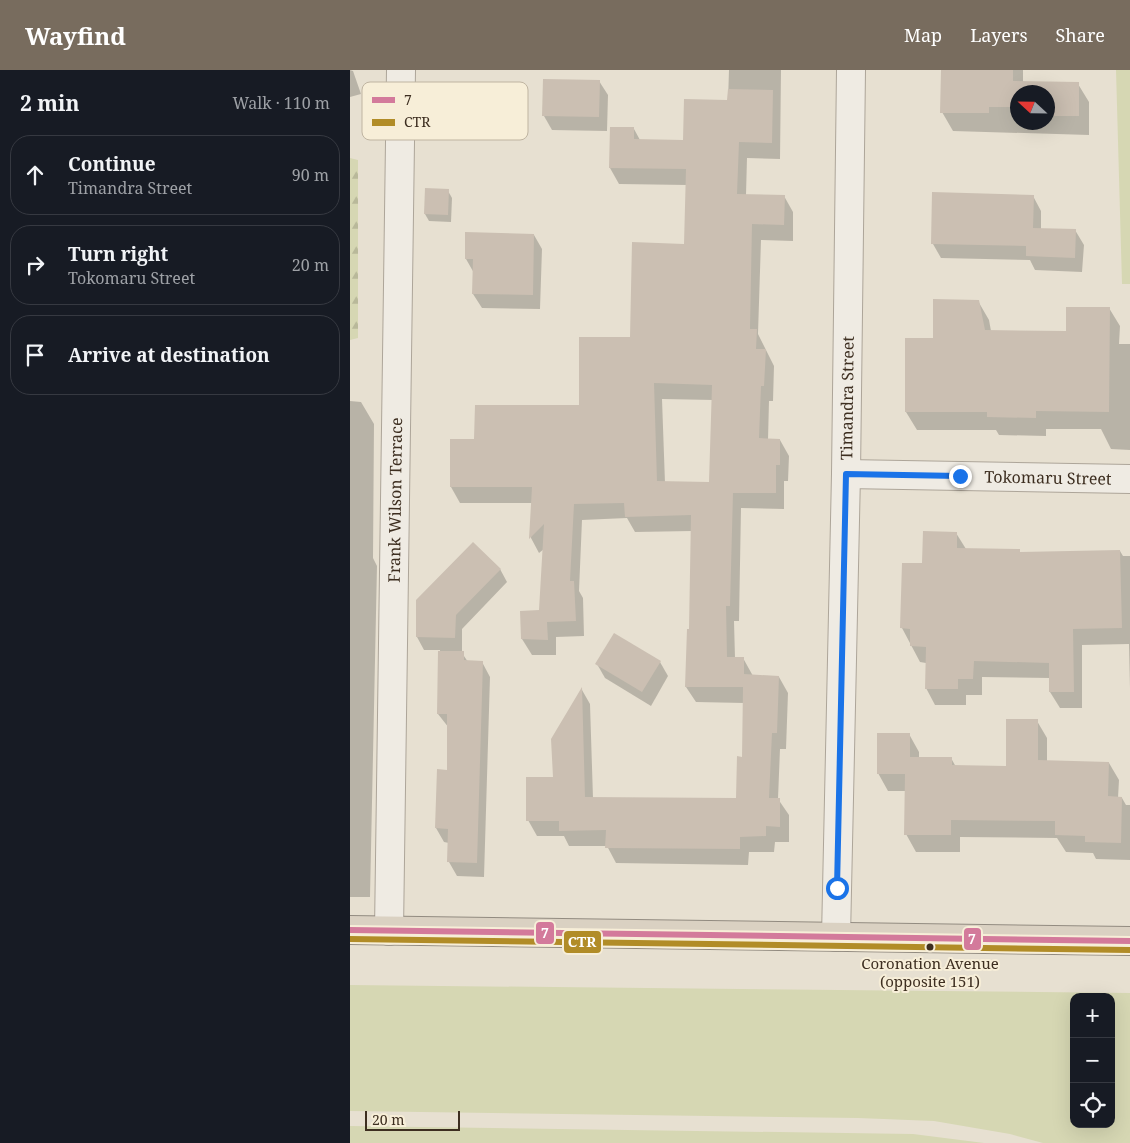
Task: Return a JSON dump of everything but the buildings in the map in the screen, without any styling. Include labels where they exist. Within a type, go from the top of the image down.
[{"type":"highway","points":[[350,930],[1130,941]]},
{"type":"street","name":"Timandra Street","points":[[836,937],[846,474],[851,70]]},
{"type":"street","name":"Frank Wilson Terrace","points":[[389,931],[400,140]]},
{"type":"street","name":"Tokomaru Street","points":[[846,474],[1130,479]]},
{"type":"green space","points":[[1116,70],[1130,70],[1130,284],[1122,284]]},
{"type":"green space","points":[[350,158],[358,160],[358,338],[350,340]]},
{"type":"green space","points":[[350,985],[1130,993],[1130,1143],[1043,1143],[1010,1134],[934,1121],[858,1118],[350,1111]]},
{"type":"green space","points":[[350,1126],[913,1134],[984,1143],[350,1143]]},
{"type":"transit line","name":"7","points":[[350,930],[1130,941]]},
{"type":"transit line","name":"CTR","points":[[350,939],[1130,950]]},
{"type":"place","name":"Coronation Avenue (opposite 151)","points":[[930,947]]},
{"type":"route","points":[[837,888],[846,474],[960,476]]}]
